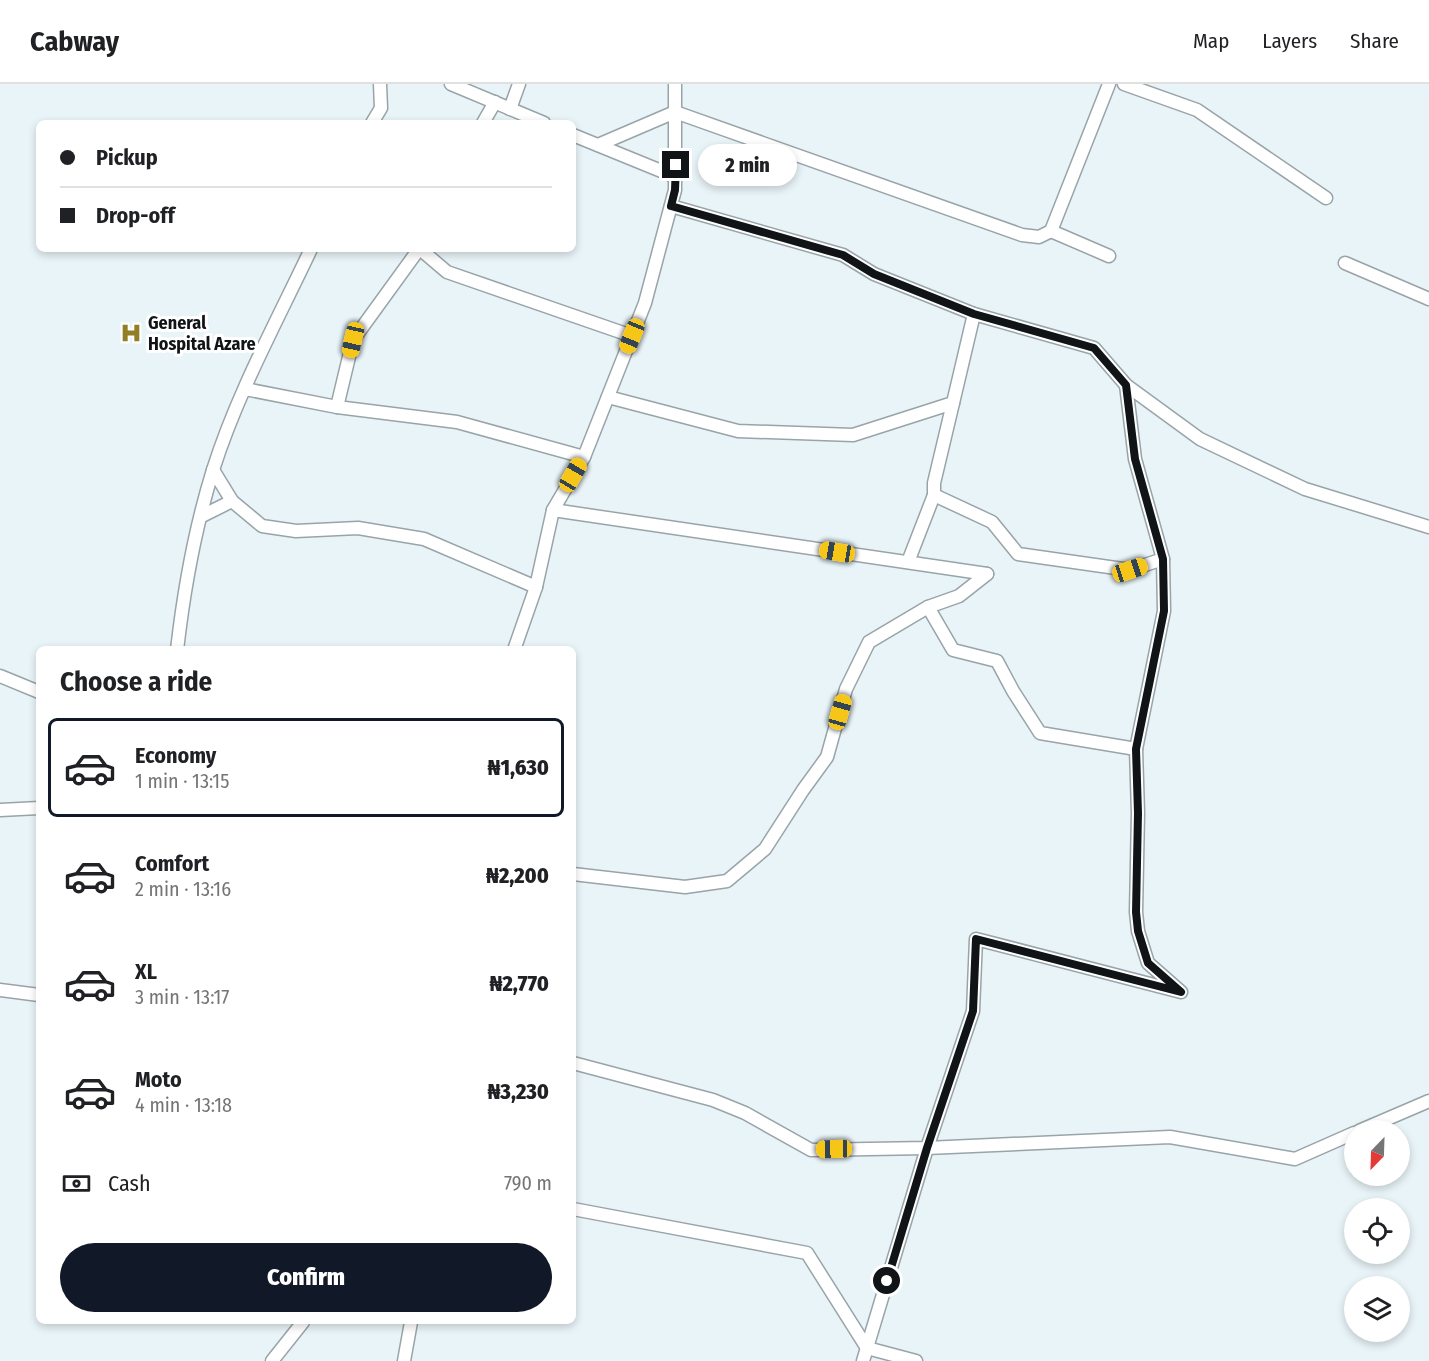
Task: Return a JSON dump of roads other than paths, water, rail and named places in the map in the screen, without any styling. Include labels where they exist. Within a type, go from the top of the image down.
[{"type":"street","points":[[374,120],[381,108],[380,84]]},
{"type":"street","points":[[451,84],[537,120]]},
{"type":"street","points":[[510,109],[519,84]]},
{"type":"street","points":[[515,646],[536,587],[553,510],[584,457],[645,303],[675,190],[675,84]]},
{"type":"street","points":[[598,145],[675,112],[1022,234],[1039,237],[1051,231],[1109,84]]},
{"type":"street","points":[[1124,84],[1197,111],[1326,198]]},
{"type":"street","points":[[485,120],[495,102]]},
{"type":"street","points":[[576,136],[676,177]]},
{"type":"street","points":[[671,206],[843,255],[874,274],[974,314],[1094,348],[1126,385],[1200,439],[1305,489],[1429,527]]},
{"type":"street","points":[[1051,231],[1109,256]]},
{"type":"street","points":[[178,646],[189,570],[213,470],[245,389],[310,252]]},
{"type":"street","points":[[337,407],[353,340],[417,252]]},
{"type":"street","points":[[423,252],[447,272],[632,336]]},
{"type":"street","points":[[1345,263],[1429,299]]},
{"type":"street","points":[[908,562],[934,495],[934,483],[974,314]]},
{"type":"street","points":[[863,1361],[927,1148],[973,1011],[976,939],[1181,992],[1148,963],[1138,931],[1136,912],[1138,813],[1136,749],[1164,611],[1163,559],[1135,459],[1126,385]]},
{"type":"street","points":[[245,389],[337,407],[457,422],[584,457]]},
{"type":"street","points":[[608,397],[738,431],[854,435],[953,403]]},
{"type":"street","points":[[213,470],[232,501],[262,526],[296,531],[358,528],[424,539],[536,587]]},
{"type":"street","points":[[934,495],[992,522],[1018,554],[1130,570],[1163,559]]},
{"type":"street","points":[[202,516],[232,501]]},
{"type":"street","points":[[553,510],[987,574],[959,596],[928,607],[869,642],[846,689],[827,757],[765,849],[727,881],[685,886],[576,874]]},
{"type":"street","points":[[928,607],[953,650],[997,661],[1040,733],[1136,749]]},
{"type":"street","points":[[0,676],[36,691]]},
{"type":"street","points":[[0,810],[36,808]]},
{"type":"street","points":[[0,990],[36,994]]},
{"type":"street","points":[[576,1064],[713,1100],[745,1113],[811,1150],[927,1148],[1170,1137],[1294,1159],[1344,1137]]},
{"type":"street","points":[[1385,1120],[1429,1101]]},
{"type":"street","points":[[576,1210],[807,1253],[867,1348],[916,1361]]},
{"type":"street","points":[[272,1361],[301,1324]]},
{"type":"street","points":[[404,1361],[411,1324]]},
{"type":"place","name":"General Hospital Azare","points":[[131,333]]}]
